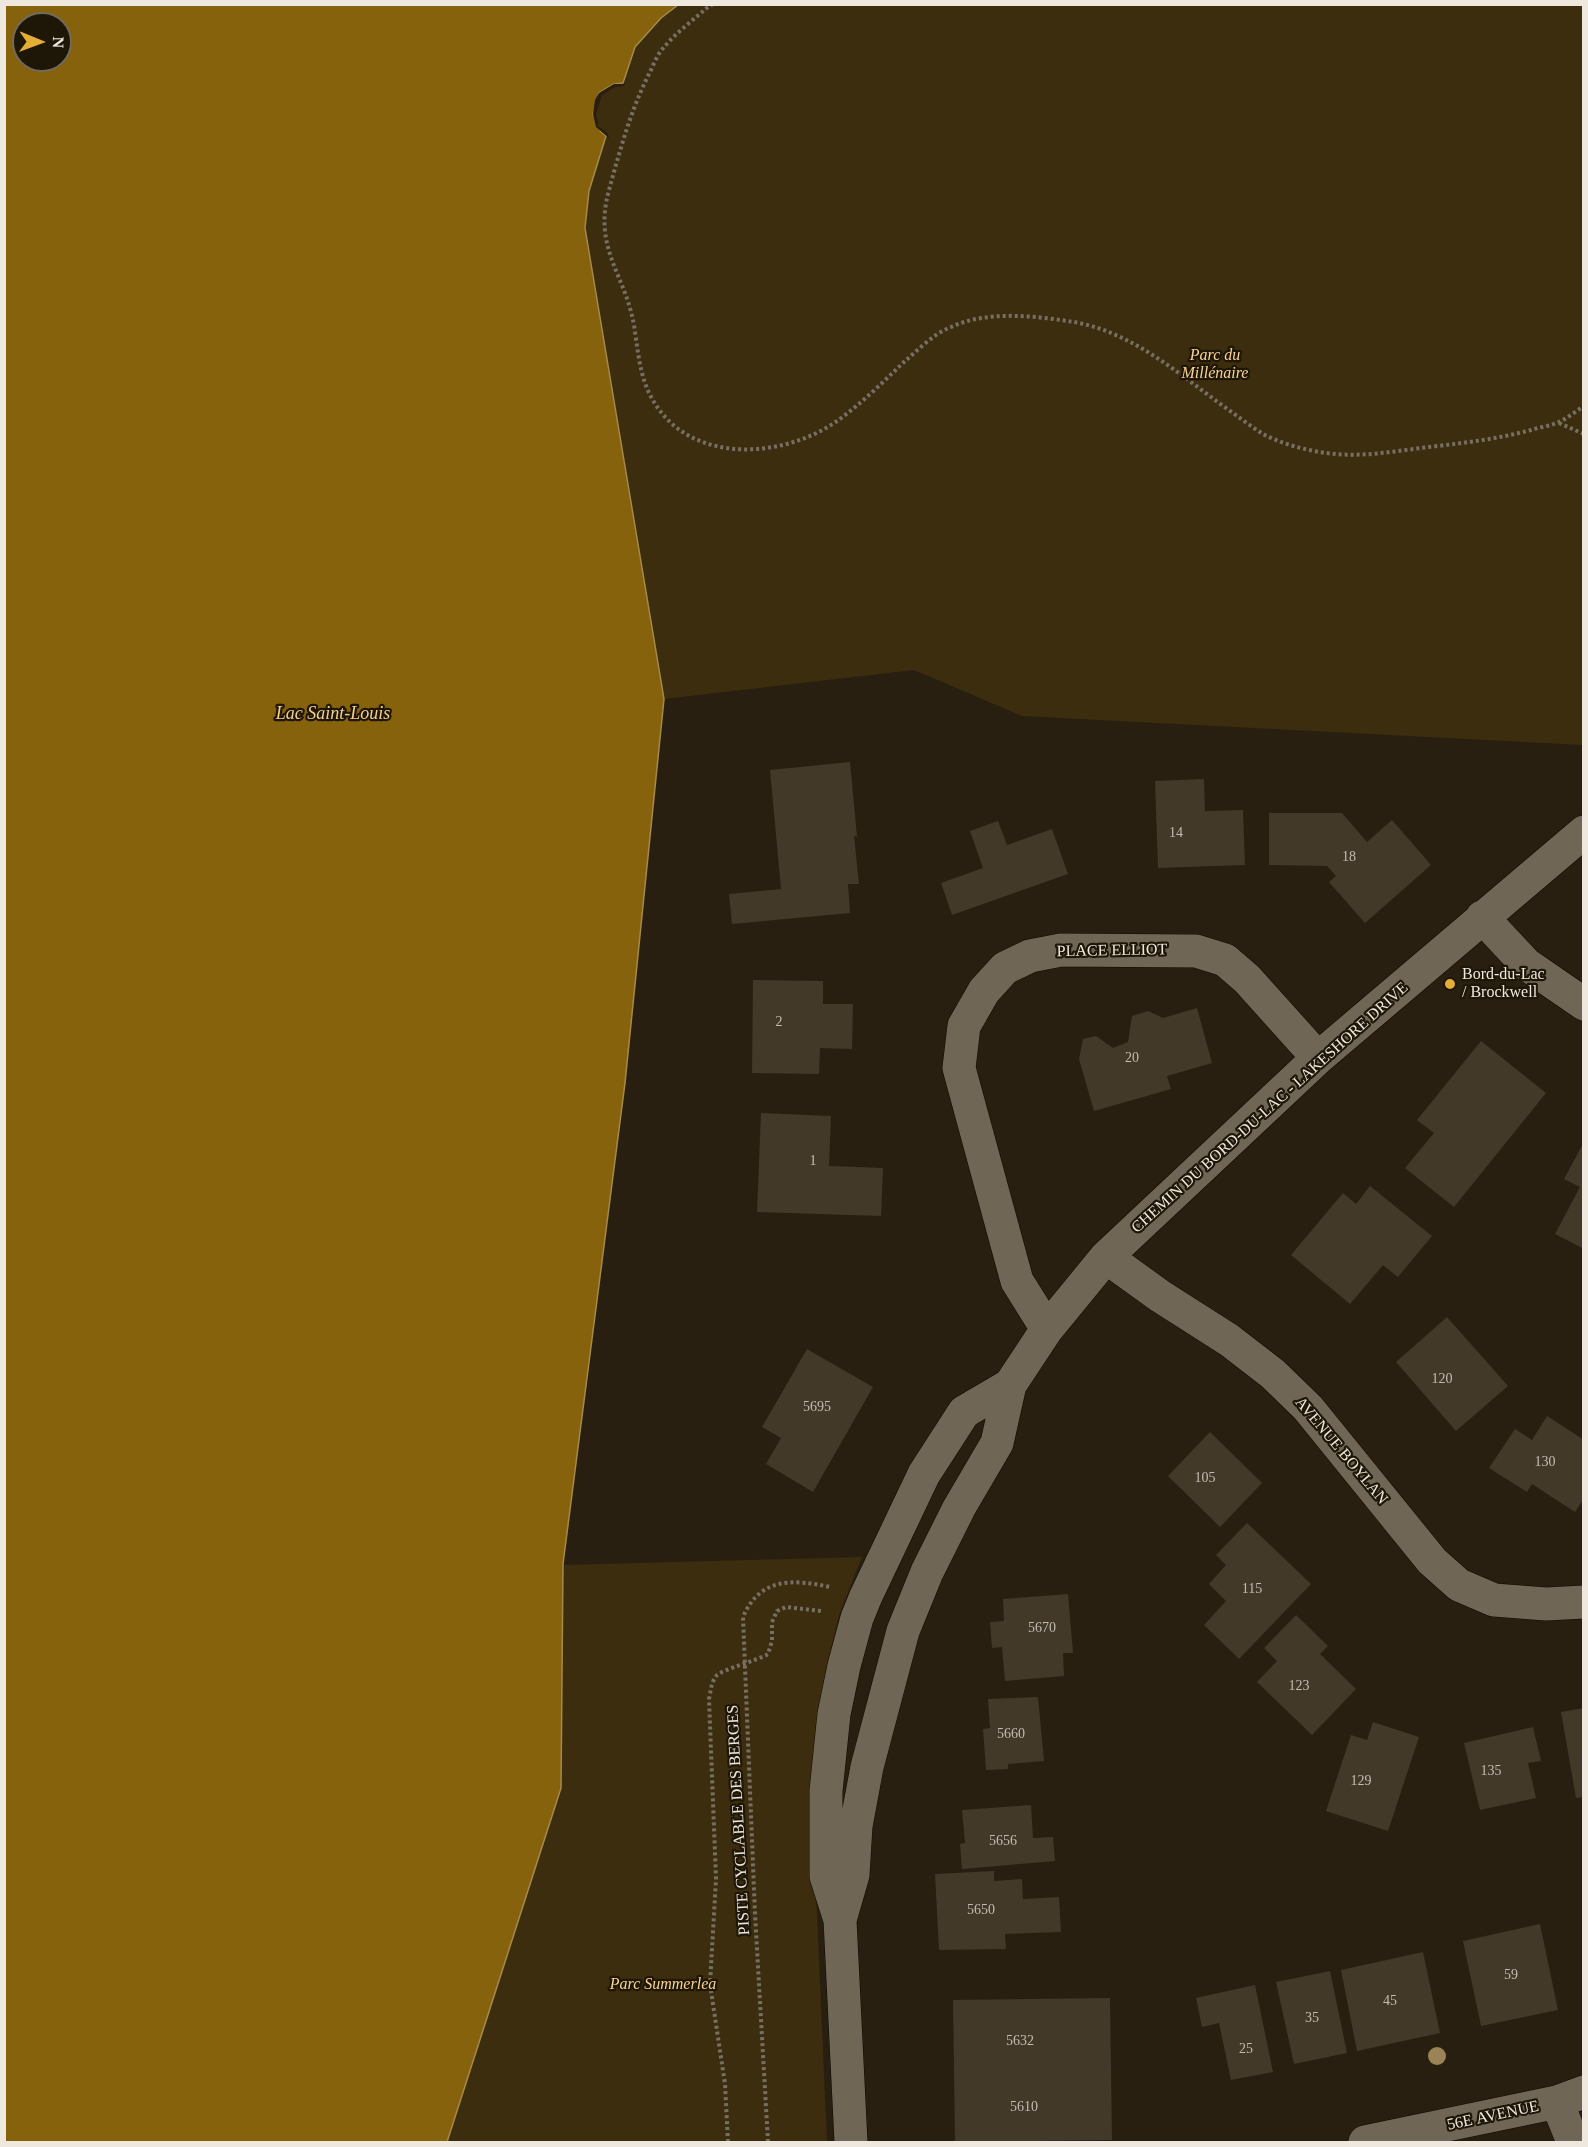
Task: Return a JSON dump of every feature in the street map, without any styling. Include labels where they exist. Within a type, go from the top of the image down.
[{"type":"street","name":"CHEMIN DU BORD-DU-LAC - LAKESHORE DRIVE","points":[[840,1920],[854,1875],[856,1826],[867,1767],[903,1631],[927,1572],[959,1508],[997,1443],[1010,1385],[1047,1329],[1106,1257],[1318,1059],[1584,832]]},
{"type":"street","points":[[1482,917],[1526,964],[1584,1004]]},
{"type":"street","name":"PLACE ELLIOT","points":[[1047,1329],[1017,1281],[959,1068],[964,1026],[984,991],[1005,968],[1030,956],[1061,950],[1196,951],[1225,960],[1247,979],[1318,1059]]},
{"type":"street","name":"AVENUE BOYLAN","points":[[1106,1257],[1160,1296],[1229,1340],[1273,1374],[1308,1408],[1432,1561],[1459,1585],[1494,1600],[1546,1604],[1584,1602]]},
{"type":"street","name":"CHEMIN DU BORD-DU-LAC - LAKESHORE DRIVE","points":[[840,1920],[826,1876],[826,1791],[834,1714],[857,1618],[924,1474],[964,1412],[1010,1385]]},
{"type":"street","points":[[840,1920],[851,2142]]},
{"type":"street","points":[[1570,2097],[1573,2142]]},
{"type":"street","name":"56E AVENUE","points":[[1365,2142],[1570,2097]]},
{"type":"path","points":[[713,4],[672,38],[658,54],[640,91],[623,140],[607,196],[604,218],[604,238],[634,320],[642,379],[657,407],[674,427],[706,444],[741,450],[779,447],[807,438],[836,422],[921,347],[949,327],[974,320],[1030,316],[1078,323],[1110,333],[1158,357],[1262,433],[1296,447],[1327,453],[1365,456],[1496,439],[1558,423],[1584,406]]},
{"type":"path","points":[[1558,423],[1584,434]]},
{"type":"path","name":"PISTE CYCLABLE DES BERGES","points":[[768,2142],[743,1617],[749,1603],[772,1586],[787,1582],[801,1582],[837,1588]]},
{"type":"path","points":[[728,2142],[725,2084],[710,1984],[716,1879],[709,1699],[712,1683],[719,1674],[768,1654],[772,1641],[772,1622],[777,1611],[786,1607],[830,1613]]},
{"type":"green space","name":"Parc du Millénaire","points":[[678,5],[1583,5],[1583,745],[1022,716],[914,670],[664,699],[585,228],[589,191],[606,136],[594,121],[599,93],[623,83],[635,47],[661,18]]},
{"type":"green space","name":"Parc Summerlea","points":[[862,1557],[839,1615],[826,1669],[816,1750],[813,1823],[827,2142],[447,2142],[561,1788],[563,1565]]},
{"type":"water","name":"Lac Saint-Louis","points":[[5,5],[678,5],[661,18],[635,47],[623,83],[614,84],[599,93],[593,114],[601,132],[606,136],[589,191],[585,228],[664,699],[625,1083],[563,1564],[561,1788],[447,2142],[5,2142]]},
{"type":"pier","points":[[614,84],[626,84],[615,87],[602,95],[596,114],[599,126],[609,138],[596,127],[593,114],[595,100],[599,93]]},
{"type":"building","points":[[850,762],[859,884],[848,884],[850,913],[732,924],[729,894],[781,889],[770,770]]},
{"type":"building","points":[[1204,779],[1205,811],[1243,810],[1245,865],[1158,868],[1155,781]]},
{"type":"building","points":[[1269,813],[1342,813],[1367,842],[1392,820],[1431,865],[1365,923],[1329,882],[1336,876],[1327,866],[1269,865]]},
{"type":"building","points":[[998,821],[1007,845],[1052,829],[1068,874],[952,915],[941,883],[983,868],[970,831]]},
{"type":"building","points":[[753,980],[823,981],[823,1004],[853,1004],[852,1049],[820,1048],[819,1074],[752,1073]]},
{"type":"building","points":[[1197,1008],[1212,1063],[1167,1076],[1171,1089],[1094,1111],[1079,1059],[1083,1039],[1096,1036],[1113,1048],[1128,1042],[1132,1016],[1148,1011],[1163,1018]]},
{"type":"building","points":[[1481,1041],[1546,1093],[1454,1207],[1405,1168],[1434,1133],[1417,1120]]},
{"type":"building","points":[[761,1113],[831,1116],[829,1166],[883,1168],[881,1216],[757,1212]]},
{"type":"building","points":[[1584,1142],[1584,1249],[1555,1234],[1580,1187],[1564,1179]]},
{"type":"building","points":[[1370,1186],[1432,1236],[1398,1277],[1383,1265],[1350,1304],[1291,1255],[1343,1193],[1356,1204]]},
{"type":"building","points":[[1447,1317],[1508,1386],[1456,1431],[1396,1362]]},
{"type":"building","points":[[807,1349],[873,1387],[813,1492],[766,1464],[781,1438],[762,1427]]},
{"type":"building","points":[[1547,1416],[1584,1440],[1584,1498],[1575,1512],[1532,1484],[1527,1492],[1489,1468],[1515,1429],[1532,1440]]},
{"type":"building","points":[[1210,1432],[1262,1483],[1220,1527],[1168,1476]]},
{"type":"building","points":[[1247,1523],[1311,1584],[1239,1659],[1204,1625],[1226,1601],[1209,1584],[1226,1565],[1216,1555]]},
{"type":"building","points":[[1068,1594],[1073,1653],[1063,1653],[1064,1676],[1005,1681],[1002,1647],[992,1648],[990,1622],[1004,1621],[1003,1599]]},
{"type":"building","points":[[1296,1615],[1328,1646],[1320,1654],[1356,1689],[1312,1735],[1257,1682],[1277,1661],[1264,1648]]},
{"type":"building","points":[[1038,1697],[1044,1761],[1008,1764],[1008,1769],[986,1770],[983,1729],[990,1728],[988,1699]]},
{"type":"building","points":[[1584,1708],[1584,1797],[1576,1798],[1561,1712]]},
{"type":"building","points":[[1373,1722],[1419,1737],[1388,1831],[1326,1811],[1351,1735],[1367,1740]]},
{"type":"building","points":[[1533,1727],[1541,1761],[1528,1763],[1536,1798],[1480,1810],[1464,1743]]},
{"type":"building","points":[[1031,1805],[1033,1838],[1053,1837],[1055,1861],[962,1869],[960,1844],[965,1843],[962,1810]]},
{"type":"building","points":[[994,1871],[994,1881],[1022,1879],[1023,1899],[1059,1897],[1061,1932],[1005,1934],[1006,1949],[939,1950],[935,1874]]},
{"type":"building","points":[[1540,1924],[1558,2010],[1481,2026],[1463,1941]]},
{"type":"building","points":[[1423,1952],[1440,2033],[1357,2051],[1341,1970]]},
{"type":"building","points":[[1330,1971],[1347,2053],[1294,2064],[1276,1982]]},
{"type":"building","points":[[1255,1985],[1273,2072],[1231,2080],[1219,2023],[1202,2027],[1196,1998]]},
{"type":"building","points":[[1110,1998],[1112,2140],[955,2142],[953,2000]]},
{"type":"place","name":"Bord-du-Lac / Brockwell","points":[[1450,984]]}]
